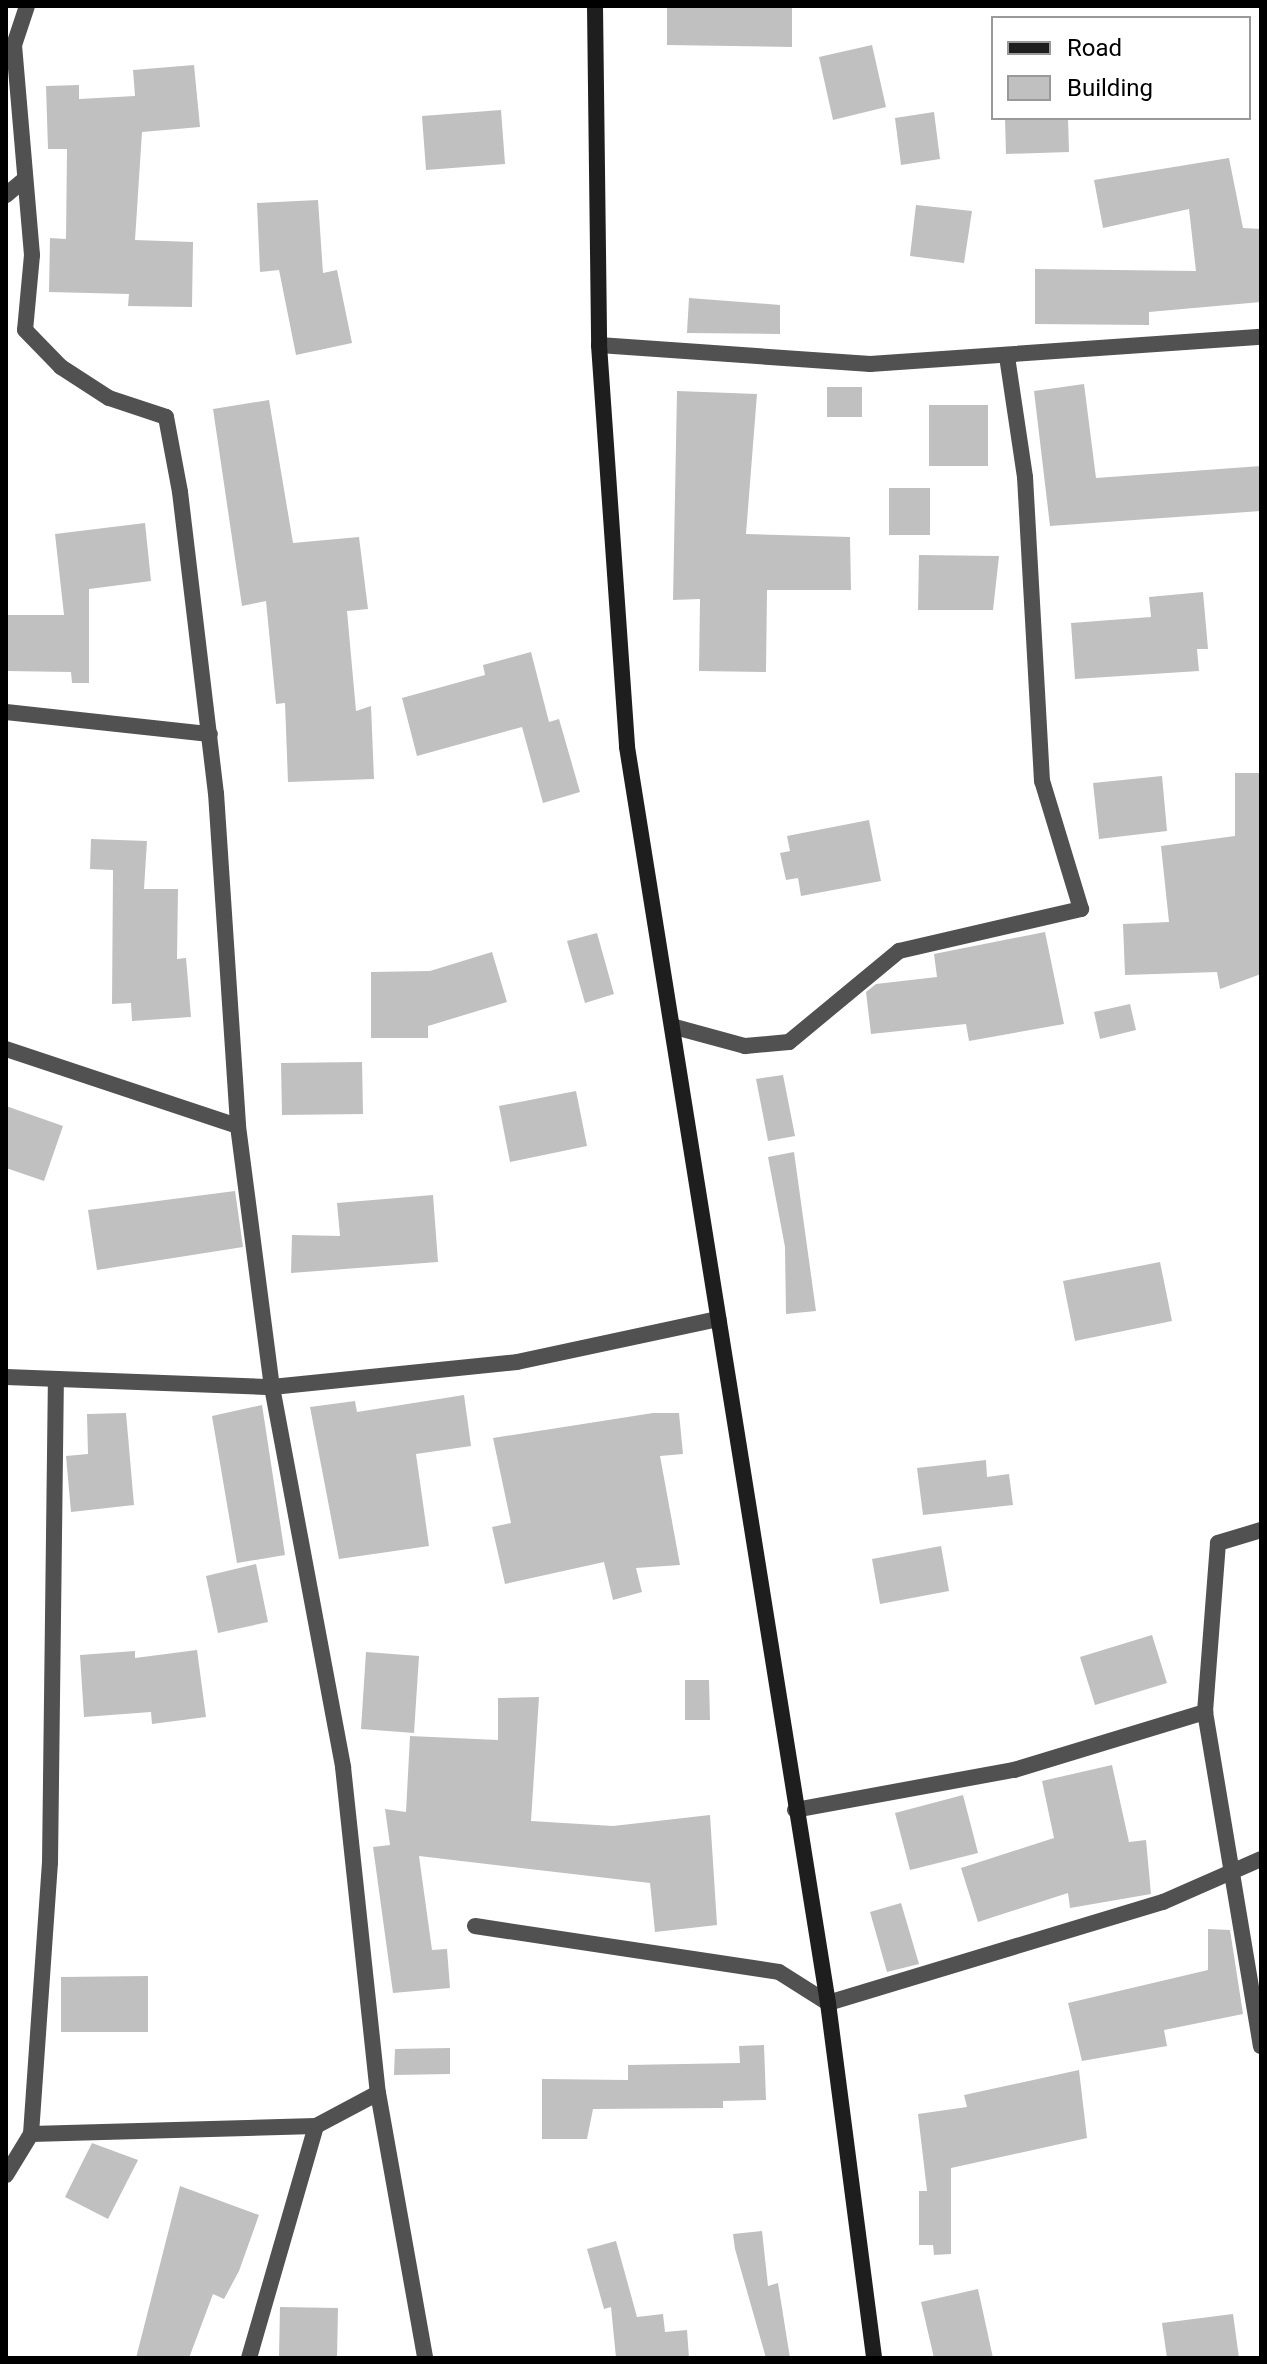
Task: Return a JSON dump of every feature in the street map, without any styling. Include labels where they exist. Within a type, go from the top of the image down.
[{"type":"main road","points":[[595,6],[599,345],[624,716],[828,2003],[874,2358]]},
{"type":"street","points":[[27,6],[14,45],[32,255],[25,330],[61,367],[109,398],[166,417],[210,734],[238,1126],[272,1387],[343,1767],[378,2093],[425,2358]]},
{"type":"street","points":[[6,195],[24,180]]},
{"type":"street","points":[[599,345],[870,364],[1007,357],[1261,337]]},
{"type":"street","points":[[675,1027],[745,1046],[789,1042],[899,951],[1081,909],[1042,781],[1025,477],[1007,357]]},
{"type":"street","points":[[6,712],[210,734]]},
{"type":"street","points":[[6,1049],[238,1126]]},
{"type":"street","points":[[6,1377],[272,1387],[517,1362],[718,1319]]},
{"type":"street","points":[[6,2175],[31,2134],[50,1863],[56,1379]]},
{"type":"street","points":[[1261,1530],[1218,1543],[1205,1712],[1234,1870],[1261,2046]]},
{"type":"street","points":[[795,1810],[1014,1770],[1205,1712]]},
{"type":"street","points":[[475,1926],[779,1972],[828,2003],[1163,1902],[1261,1859]]},
{"type":"street","points":[[31,2134],[316,2126],[378,2093]]},
{"type":"street","points":[[249,2358],[316,2126]]},
{"type":"building","points":[[667,6],[792,6],[792,47],[667,45]]},
{"type":"building","points":[[872,45],[886,107],[833,120],[819,57]]},
{"type":"building","points":[[194,65],[200,127],[142,132],[135,240],[193,242],[192,307],[128,306],[129,294],[49,292],[50,238],[66,239],[67,149],[48,149],[46,86],[79,85],[79,99],[135,96],[133,70]]},
{"type":"building","points":[[501,110],[505,164],[426,170],[422,116]]},
{"type":"building","points":[[934,112],[940,159],[901,165],[895,118]]},
{"type":"building","points":[[1005,120],[1068,120],[1069,152],[1006,154]]},
{"type":"building","points":[[1229,158],[1243,228],[1261,229],[1261,302],[1149,312],[1149,325],[1035,324],[1035,269],[1196,271],[1189,209],[1103,228],[1094,180]]},
{"type":"building","points":[[318,200],[323,273],[337,270],[352,343],[296,355],[279,270],[260,272],[257,203]]},
{"type":"building","points":[[916,205],[972,211],[964,263],[910,256]]},
{"type":"building","points":[[689,298],[780,305],[780,334],[687,333]]},
{"type":"building","points":[[1084,384],[1096,478],[1261,466],[1261,511],[1050,526],[1034,391]]},
{"type":"building","points":[[827,387],[862,387],[862,417],[827,417]]},
{"type":"building","points":[[677,391],[757,394],[746,534],[850,537],[851,590],[767,590],[766,672],[699,671],[700,599],[673,600]]},
{"type":"building","points":[[269,400],[293,543],[359,537],[368,609],[347,611],[356,711],[371,706],[374,779],[288,782],[285,703],[276,704],[266,601],[242,606],[213,409]]},
{"type":"building","points":[[929,405],[988,405],[988,466],[929,466]]},
{"type":"building","points":[[889,488],[930,488],[930,535],[889,535]]},
{"type":"building","points":[[145,523],[151,581],[89,589],[89,683],[72,683],[71,672],[6,671],[6,615],[64,615],[55,534]]},
{"type":"building","points":[[919,555],[999,556],[993,610],[918,610]]},
{"type":"building","points":[[1203,592],[1208,649],[1197,649],[1199,671],[1075,679],[1071,623],[1151,617],[1149,597]]},
{"type":"building","points":[[531,652],[549,722],[559,719],[580,792],[543,803],[522,727],[417,756],[402,698],[485,675],[483,665]]},
{"type":"building","points":[[1235,773],[1261,773],[1261,974],[1220,989],[1217,972],[1125,975],[1123,924],[1169,922],[1161,846],[1235,836]]},
{"type":"building","points":[[1162,776],[1167,831],[1099,839],[1093,783]]},
{"type":"building","points":[[869,820],[881,881],[801,896],[798,878],[786,880],[780,853],[790,851],[787,836]]},
{"type":"building","points":[[91,839],[147,841],[144,889],[178,889],[177,959],[186,958],[191,1017],[132,1021],[131,1003],[112,1004],[113,870],[90,869]]},
{"type":"building","points":[[1045,932],[1064,1024],[969,1041],[966,1024],[871,1034],[866,992],[876,984],[937,977],[934,954]]},
{"type":"building","points":[[597,933],[614,994],[585,1003],[567,941]]},
{"type":"building","points":[[492,952],[507,1002],[428,1026],[428,1038],[371,1038],[371,972],[430,971]]},
{"type":"building","points":[[1130,1004],[1136,1030],[1100,1039],[1094,1012]]},
{"type":"building","points":[[362,1062],[363,1114],[282,1115],[281,1063]]},
{"type":"building","points":[[783,1075],[795,1136],[768,1141],[756,1079]]},
{"type":"building","points":[[576,1091],[587,1146],[510,1162],[499,1106]]},
{"type":"building","points":[[6,1106],[63,1126],[44,1181],[6,1168]]},
{"type":"building","points":[[794,1152],[816,1311],[786,1314],[785,1247],[768,1157]]},
{"type":"building","points":[[235,1191],[243,1247],[97,1270],[88,1210]]},
{"type":"building","points":[[433,1195],[438,1262],[291,1273],[292,1235],[340,1236],[337,1203]]},
{"type":"building","points":[[1160,1262],[1172,1321],[1075,1341],[1063,1281]]},
{"type":"building","points":[[464,1395],[471,1446],[416,1454],[429,1546],[339,1559],[310,1407],[355,1401],[357,1412]]},
{"type":"building","points":[[262,1405],[285,1555],[237,1563],[212,1416]]},
{"type":"building","points":[[126,1413],[134,1505],[71,1512],[66,1456],[88,1454],[87,1414]]},
{"type":"building","points":[[653,1413],[679,1413],[683,1454],[660,1456],[680,1565],[636,1568],[642,1592],[613,1600],[604,1562],[505,1584],[492,1527],[511,1523],[493,1438]]},
{"type":"building","points":[[986,1460],[987,1477],[1009,1474],[1013,1505],[923,1515],[917,1468]]},
{"type":"building","points":[[941,1546],[949,1591],[880,1604],[872,1559]]},
{"type":"building","points":[[256,1564],[268,1622],[218,1633],[206,1576]]},
{"type":"building","points":[[1152,1635],[1167,1683],[1095,1705],[1080,1657]]},
{"type":"building","points":[[197,1650],[206,1717],[152,1724],[151,1712],[84,1717],[80,1655],[135,1651],[135,1658]]},
{"type":"building","points":[[366,1652],[419,1656],[414,1733],[361,1729]]},
{"type":"building","points":[[685,1680],[709,1680],[710,1720],[685,1720]]},
{"type":"building","points":[[539,1697],[531,1821],[613,1826],[710,1815],[717,1925],[655,1932],[650,1883],[419,1856],[432,1950],[447,1949],[450,1988],[393,1993],[373,1847],[390,1845],[385,1809],[406,1812],[410,1736],[498,1740],[498,1698]]},
{"type":"building","points":[[1112,1765],[1129,1842],[1146,1840],[1151,1894],[1070,1908],[1068,1893],[978,1922],[961,1868],[1054,1838],[1042,1781]]},
{"type":"building","points":[[963,1795],[978,1853],[910,1870],[895,1813]]},
{"type":"building","points":[[901,1903],[919,1964],[887,1972],[870,1912]]},
{"type":"building","points":[[1208,1929],[1230,1930],[1243,2014],[1164,2030],[1167,2046],[1082,2061],[1068,2003],[1208,1970]]},
{"type":"building","points":[[148,1976],[148,2032],[61,2032],[61,1977]]},
{"type":"building","points":[[764,2045],[766,2100],[723,2101],[723,2108],[593,2109],[587,2139],[542,2139],[542,2079],[628,2080],[628,2065],[740,2063],[739,2046]]},
{"type":"building","points":[[450,2048],[450,2074],[394,2075],[395,2049]]},
{"type":"building","points":[[1079,2070],[1087,2138],[951,2168],[951,2254],[934,2255],[933,2245],[919,2245],[919,2191],[927,2191],[918,2114],[967,2107],[964,2095]]},
{"type":"building","points":[[92,2143],[138,2160],[108,2219],[65,2197]]},
{"type":"building","points":[[180,2186],[259,2215],[239,2271],[224,2299],[213,2294],[189,2358],[136,2358]]},
{"type":"building","points":[[762,2231],[768,2286],[778,2283],[790,2358],[766,2358],[735,2249],[733,2234]]},
{"type":"building","points":[[616,2241],[637,2317],[663,2314],[665,2332],[687,2330],[689,2358],[616,2358],[611,2307],[604,2309],[587,2249]]},
{"type":"building","points":[[978,2289],[993,2358],[934,2358],[921,2302]]},
{"type":"building","points":[[280,2307],[338,2308],[337,2358],[279,2358]]},
{"type":"building","points":[[1233,2314],[1239,2358],[1167,2358],[1162,2323]]}]
